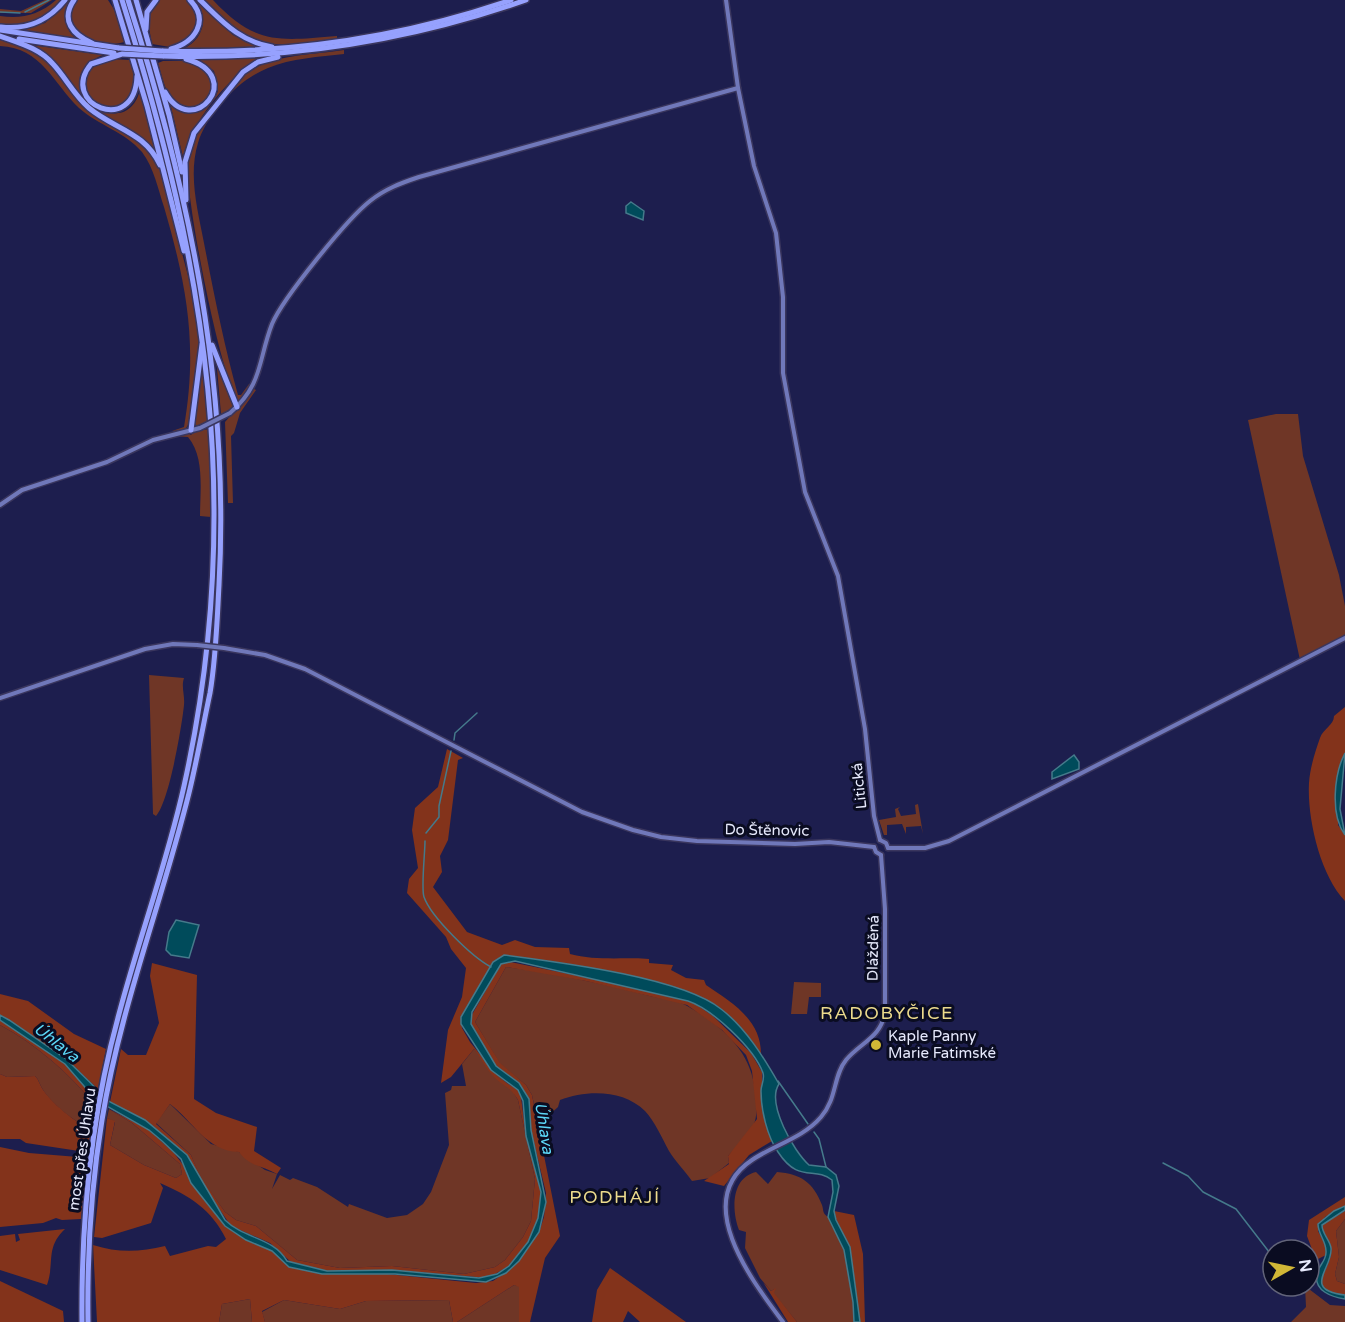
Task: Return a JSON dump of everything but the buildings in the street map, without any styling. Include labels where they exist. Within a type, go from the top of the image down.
[{"type":"highway","points":[[0,28],[20,28],[36,24],[53,14],[65,0]]},
{"type":"highway","points":[[74,0],[68,12],[69,26],[81,38],[99,46]]},
{"type":"highway","points":[[110,0],[121,17]]},
{"type":"highway","points":[[115,0],[194,281]]},
{"type":"highway","points":[[122,0],[164,148],[206,339],[237,408]]},
{"type":"highway","points":[[128,0],[165,124],[189,225]]},
{"type":"highway","points":[[136,0],[175,135],[206,339],[191,430]]},
{"type":"highway","points":[[147,39],[147,12],[156,0]]},
{"type":"highway","points":[[162,54],[188,43],[198,31],[200,17],[190,0]]},
{"type":"highway","points":[[200,0],[224,25],[244,39],[285,48]]},
{"type":"highway","points":[[0,36],[162,54],[285,48],[405,30],[511,0]]},
{"type":"highway","points":[[185,189],[185,162],[190,142],[201,122],[243,72],[258,62],[299,52],[407,35],[526,0]]},
{"type":"highway","points":[[0,28],[121,51]]},
{"type":"highway","points":[[0,36],[33,48],[47,57],[90,109],[146,143],[161,166],[173,205]]},
{"type":"highway","points":[[121,51],[97,60],[88,67],[83,88],[92,104],[109,111],[126,105],[135,90],[136,69]]},
{"type":"highway","points":[[178,57],[228,57],[299,52]]},
{"type":"highway","points":[[161,85],[172,102],[181,108],[195,109],[209,101],[214,88],[211,73],[200,63],[162,54]]},
{"type":"highway","name":"most přes Úhlavu","points":[[86,1255],[96,1116],[111,1046],[183,789],[204,686],[212,602],[215,505],[206,339]]},
{"type":"highway","name":"most přes Úhlavu","points":[[86,1255],[102,1118],[118,1048],[189,793],[211,688],[220,556],[221,495],[218,416],[206,339]]},
{"type":"highway","points":[[82,1322],[86,1255]]},
{"type":"highway","points":[[86,1255],[88,1322]]},
{"type":"street","name":"Litická","points":[[726,0],[738,88],[754,166],[776,233],[783,297],[783,373],[805,492],[838,576],[865,729],[874,816],[880,840]]},
{"type":"street","points":[[0,505],[22,490],[107,462],[153,440],[200,428],[237,408],[255,383],[270,330],[283,304],[353,218],[396,184],[738,88]]},
{"type":"street","points":[[888,848],[886,843],[880,840],[874,847],[881,855],[888,848],[925,848],[955,838],[1345,639]]},
{"type":"street","name":"Do Štěnovic","points":[[0,698],[145,649],[173,644],[265,654],[305,669],[582,812],[661,837],[697,841],[839,842],[874,847]]},
{"type":"street","name":"Dlážděná","points":[[783,1322],[740,1256],[725,1214],[727,1192],[733,1180],[750,1161],[814,1124],[832,1101],[844,1063],[875,1036],[885,1017],[886,913],[881,855]]},
{"type":"shaded area","points":[[45,0],[52,0],[31,13],[0,13],[0,9],[21,11]]},
{"type":"shaded area","points":[[56,0],[64,0],[43,17],[27,23],[0,26],[0,16],[30,15]]},
{"type":"shaded area","points":[[70,0],[67,26],[74,37],[81,42],[17,31],[45,23]]},
{"type":"shaded area","points":[[77,0],[108,0],[117,14],[127,41],[112,44],[98,42],[72,27],[71,9]]},
{"type":"shaded area","points":[[159,0],[188,0],[193,5],[199,22],[191,39],[170,47],[152,44],[150,15]]},
{"type":"shaded area","points":[[195,0],[233,35],[260,48],[183,49],[195,40],[202,28],[202,14]]},
{"type":"shaded area","points":[[203,0],[213,0],[242,25],[269,37],[299,39],[337,36],[337,39],[312,43],[260,42],[232,29]]},
{"type":"shaded area","points":[[0,40],[28,48],[48,61],[85,107],[140,140],[158,163],[191,287],[199,334],[199,353],[189,423],[185,430],[172,431],[184,427],[190,369],[188,316],[179,263],[150,165],[135,145],[79,108],[37,60],[14,48],[0,46]]},
{"type":"shaded area","points":[[32,45],[103,55],[86,66],[80,80],[83,93],[92,104],[105,112],[119,113],[131,107],[140,90],[157,152],[133,132],[97,112],[81,98],[49,58]]},
{"type":"shaded area","points":[[344,50],[344,54],[286,62],[268,68],[246,80],[225,98],[209,120],[198,143],[194,168],[195,193],[228,357],[238,395],[241,395],[249,384],[252,386],[239,402],[231,387],[204,282],[191,203],[188,156],[204,123],[245,74],[256,67],[280,59]]},
{"type":"shaded area","points":[[265,58],[241,72],[215,99],[198,123],[183,157],[170,103],[184,111],[198,111],[209,104],[218,91],[214,71],[200,60]]},
{"type":"shaded area","points":[[109,59],[131,60],[134,82],[130,97],[120,105],[109,106],[98,103],[89,95],[86,84],[90,69]]},
{"type":"shaded area","points":[[188,61],[208,71],[213,85],[208,100],[192,108],[183,106],[172,98],[158,63]]},
{"type":"shaded area","points":[[216,357],[233,406],[229,412],[221,414]]},
{"type":"shaded area","points":[[203,360],[208,421],[197,426],[193,422]]},
{"type":"shaded area","points":[[254,389],[256,390],[240,413],[231,436],[233,503],[228,503],[225,422]]},
{"type":"shaded area","points":[[1276,414],[1298,414],[1303,456],[1339,575],[1345,606],[1345,637],[1300,660],[1248,420]]},
{"type":"shaded area","points":[[209,429],[211,517],[200,516],[199,464],[193,445],[188,437],[173,436],[188,433],[191,435],[195,431]]},
{"type":"shaded area","points":[[149,675],[184,678],[184,705],[178,746],[166,796],[156,816],[153,814]]},
{"type":"shaded area","points":[[1345,707],[1345,753],[1338,825],[1345,835],[1345,901],[1329,877],[1317,845],[1310,813],[1309,783],[1320,738],[1334,716]]},
{"type":"shaded area","points":[[447,749],[463,758],[458,760],[448,840],[440,856],[442,872],[433,887],[467,932],[502,945],[515,940],[535,947],[569,948],[570,954],[579,956],[649,959],[649,963],[673,965],[671,970],[686,978],[704,980],[706,985],[743,1013],[756,1031],[761,1054],[721,1009],[677,988],[617,973],[504,955],[493,962],[461,1017],[462,1028],[470,1042],[499,1078],[518,1090],[521,1097],[526,1136],[541,1192],[538,1218],[528,1242],[509,1266],[488,1278],[392,1270],[327,1271],[292,1263],[270,1243],[231,1226],[197,1177],[187,1155],[145,1120],[110,1102],[121,1049],[128,1055],[146,1055],[159,1023],[150,976],[152,963],[197,975],[194,1099],[216,1113],[257,1127],[254,1151],[281,1168],[277,1174],[252,1163],[239,1152],[218,1147],[170,1104],[156,1124],[191,1155],[200,1176],[225,1212],[236,1220],[256,1226],[297,1260],[340,1268],[392,1266],[464,1274],[495,1267],[505,1260],[523,1237],[531,1221],[535,1179],[518,1100],[510,1089],[491,1074],[474,1049],[451,1077],[441,1083],[448,1030],[462,997],[466,968],[451,949],[446,937],[407,893],[409,879],[418,868],[412,830],[415,808],[438,787]]},
{"type":"shaded area","points":[[918,804],[923,834],[921,826],[906,827],[906,834],[902,824],[887,825],[887,835],[884,835],[879,820],[896,817],[895,809],[900,807],[898,809],[901,816],[916,814],[915,805]]},
{"type":"shaded area","points":[[506,961],[652,991],[694,1003],[713,1016],[751,1053],[762,1072],[763,1106],[772,1141],[749,1155],[724,1186],[704,1181],[729,1164],[728,1156],[757,1119],[752,1071],[746,1055],[722,1030],[687,1005],[586,981],[506,967],[475,1022],[500,1063],[526,1085],[532,1095],[560,1236],[545,1258],[530,1322],[519,1322],[519,1287],[514,1285],[457,1322],[453,1322],[449,1300],[366,1301],[340,1309],[284,1300],[262,1311],[265,1322],[252,1322],[250,1299],[222,1304],[219,1322],[97,1322],[93,1245],[129,1251],[165,1246],[170,1256],[208,1246],[216,1247],[226,1239],[214,1219],[199,1205],[160,1183],[163,1188],[151,1223],[102,1238],[94,1237],[107,1118],[115,1121],[110,1145],[144,1165],[176,1178],[182,1174],[180,1164],[132,1123],[109,1109],[149,1130],[174,1153],[187,1170],[191,1183],[225,1226],[246,1240],[272,1251],[290,1267],[322,1274],[377,1273],[476,1283],[493,1281],[512,1268],[539,1232],[544,1217],[546,1193],[531,1130],[529,1099],[519,1083],[496,1066],[472,1028],[470,1018],[501,964]]},
{"type":"shaded area","points":[[506,967],[578,979],[675,1001],[700,1014],[722,1030],[746,1059],[754,1084],[756,1109],[754,1124],[745,1138],[728,1156],[729,1163],[710,1178],[692,1181],[671,1155],[645,1111],[636,1104],[615,1095],[593,1093],[570,1097],[560,1100],[558,1107],[546,1118],[537,1118],[532,1095],[526,1085],[500,1064],[475,1022]]},
{"type":"shaded area","points":[[794,982],[821,983],[821,997],[809,997],[807,1014],[791,1014]]},
{"type":"shaded area","points":[[0,994],[28,1001],[74,1034],[106,1049],[98,1089],[66,1059],[0,1015]]},
{"type":"shaded area","points":[[0,1020],[65,1064],[96,1100],[95,1105],[63,1070],[27,1041],[0,1025]]},
{"type":"shaded area","points":[[0,1025],[39,1050],[85,1093],[95,1105],[91,1129],[57,1106],[35,1076],[7,1077],[0,1074]]},
{"type":"shaded area","points":[[474,1049],[511,1088],[518,1100],[535,1179],[531,1221],[523,1237],[505,1260],[495,1267],[464,1274],[392,1266],[340,1268],[297,1260],[256,1226],[236,1220],[225,1212],[200,1177],[191,1155],[156,1123],[170,1104],[211,1144],[239,1152],[265,1170],[277,1174],[272,1189],[280,1175],[317,1187],[348,1207],[349,1204],[387,1218],[407,1215],[423,1204],[431,1192],[449,1145],[445,1093],[451,1090],[452,1086],[466,1086],[462,1064]]},
{"type":"shaded area","points":[[0,1074],[7,1077],[35,1076],[57,1106],[91,1129],[81,1219],[56,1218],[43,1223],[0,1227],[0,1147],[29,1153],[78,1157],[79,1151],[26,1143],[20,1139],[0,1139]]},
{"type":"shaded area","points":[[109,1109],[132,1123],[180,1164],[182,1174],[176,1178],[144,1165],[110,1145],[115,1122],[107,1118]]},
{"type":"shaded area","points":[[756,1172],[768,1184],[777,1172],[799,1177],[815,1190],[824,1213],[844,1250],[854,1322],[797,1322],[773,1293],[775,1289],[771,1291],[760,1278],[745,1248],[746,1232],[739,1230],[734,1205],[737,1188],[741,1181]]},
{"type":"shaded area","points":[[1345,1197],[1345,1206],[1325,1217],[1318,1231],[1327,1248],[1326,1255],[1321,1258],[1321,1238],[1308,1238],[1307,1236],[1309,1220]]},
{"type":"shaded area","points":[[834,1211],[854,1215],[863,1254],[865,1322],[860,1322],[850,1247],[838,1227]]},
{"type":"shaded area","points":[[1345,1211],[1345,1219],[1336,1231],[1339,1257],[1335,1274],[1337,1281],[1345,1284],[1345,1295],[1332,1292],[1322,1283],[1331,1256],[1331,1248],[1322,1225]]},
{"type":"shaded area","points":[[1345,1219],[1345,1284],[1337,1281],[1335,1274],[1339,1257],[1336,1231]]},
{"type":"shaded area","points":[[65,1229],[53,1249],[47,1285],[0,1270],[0,1236],[15,1234],[16,1242],[20,1240],[18,1234]]},
{"type":"shaded area","points":[[610,1268],[686,1322],[640,1322],[628,1311],[623,1322],[592,1322],[597,1290]]},
{"type":"shaded area","points":[[0,1281],[63,1311],[64,1322],[0,1322]]},
{"type":"shaded area","points":[[763,1282],[771,1291],[776,1288],[774,1293],[797,1322],[788,1322]]},
{"type":"shaded area","points":[[514,1285],[519,1286],[519,1322],[457,1322]]},
{"type":"shaded area","points":[[1306,1298],[1321,1298],[1330,1305],[1345,1306],[1345,1322],[1291,1322],[1306,1307]]},
{"type":"shaded area","points":[[250,1299],[252,1322],[219,1322],[222,1304]]},
{"type":"shaded area","points":[[284,1300],[340,1309],[366,1301],[449,1300],[453,1322],[265,1322],[262,1312]]},
{"type":"water","points":[[631,202],[644,211],[643,220],[626,213],[626,206]]},
{"type":"water","points":[[1345,753],[1340,809],[1345,835],[1337,817],[1335,794],[1338,772]]},
{"type":"water","points":[[1074,755],[1079,762],[1079,769],[1052,779],[1052,772]]},
{"type":"water","points":[[176,920],[199,925],[189,958],[171,955],[166,950],[169,932]]},
{"type":"water","points":[[504,955],[617,973],[678,988],[721,1009],[738,1025],[761,1054],[779,1084],[776,1103],[779,1115],[796,1150],[809,1165],[826,1167],[836,1175],[839,1186],[834,1211],[836,1220],[850,1247],[860,1322],[854,1322],[844,1250],[828,1217],[833,1192],[832,1180],[819,1174],[800,1171],[786,1162],[774,1146],[765,1123],[761,1098],[763,1073],[758,1063],[742,1041],[720,1021],[698,1005],[688,1001],[515,961],[501,964],[472,1012],[471,1024],[496,1066],[519,1083],[529,1099],[531,1130],[546,1202],[539,1232],[519,1261],[506,1273],[486,1282],[395,1274],[322,1274],[289,1267],[272,1251],[246,1240],[225,1226],[191,1183],[181,1159],[162,1141],[149,1130],[96,1100],[65,1064],[0,1020],[0,1015],[66,1059],[110,1102],[145,1120],[187,1155],[225,1220],[241,1231],[274,1247],[287,1261],[327,1271],[392,1270],[479,1278],[497,1274],[509,1266],[528,1242],[538,1218],[541,1192],[526,1136],[523,1101],[518,1090],[491,1070],[461,1024],[461,1017],[493,962]]},
{"type":"water","points":[[1345,1206],[1345,1210],[1322,1225],[1331,1248],[1322,1283],[1332,1292],[1345,1295],[1345,1299],[1335,1297],[1321,1289],[1321,1265],[1326,1254],[1326,1247],[1318,1224],[1334,1211]]},
{"type":"waterway","points":[[25,12],[49,0]]},
{"type":"waterway","points":[[0,12],[20,13]]},
{"type":"waterway","points":[[454,740],[455,733],[477,713]]},
{"type":"waterway","points":[[426,833],[439,817],[439,806],[451,751]]},
{"type":"waterway","points":[[425,841],[423,893],[428,905],[453,936],[473,955],[491,967]]},
{"type":"waterway","points":[[778,1081],[808,1124]]},
{"type":"waterway","points":[[814,1132],[819,1139],[826,1167]]},
{"type":"waterway","points":[[1163,1163],[1188,1176],[1203,1192],[1236,1209],[1261,1241]]},
{"type":"place","name":"Kaple Panny Marie Fatimské","points":[[876,1045]]},
{"type":"district","name":"RADOBYČICE","points":[[887,1013]]},
{"type":"district","name":"PODHÁJÍ","points":[[615,1197]]},
{"type":"water label","name":"Úhlava","points":[[57,1042]]},
{"type":"water label","name":"Úhlava","points":[[545,1128]]}]
